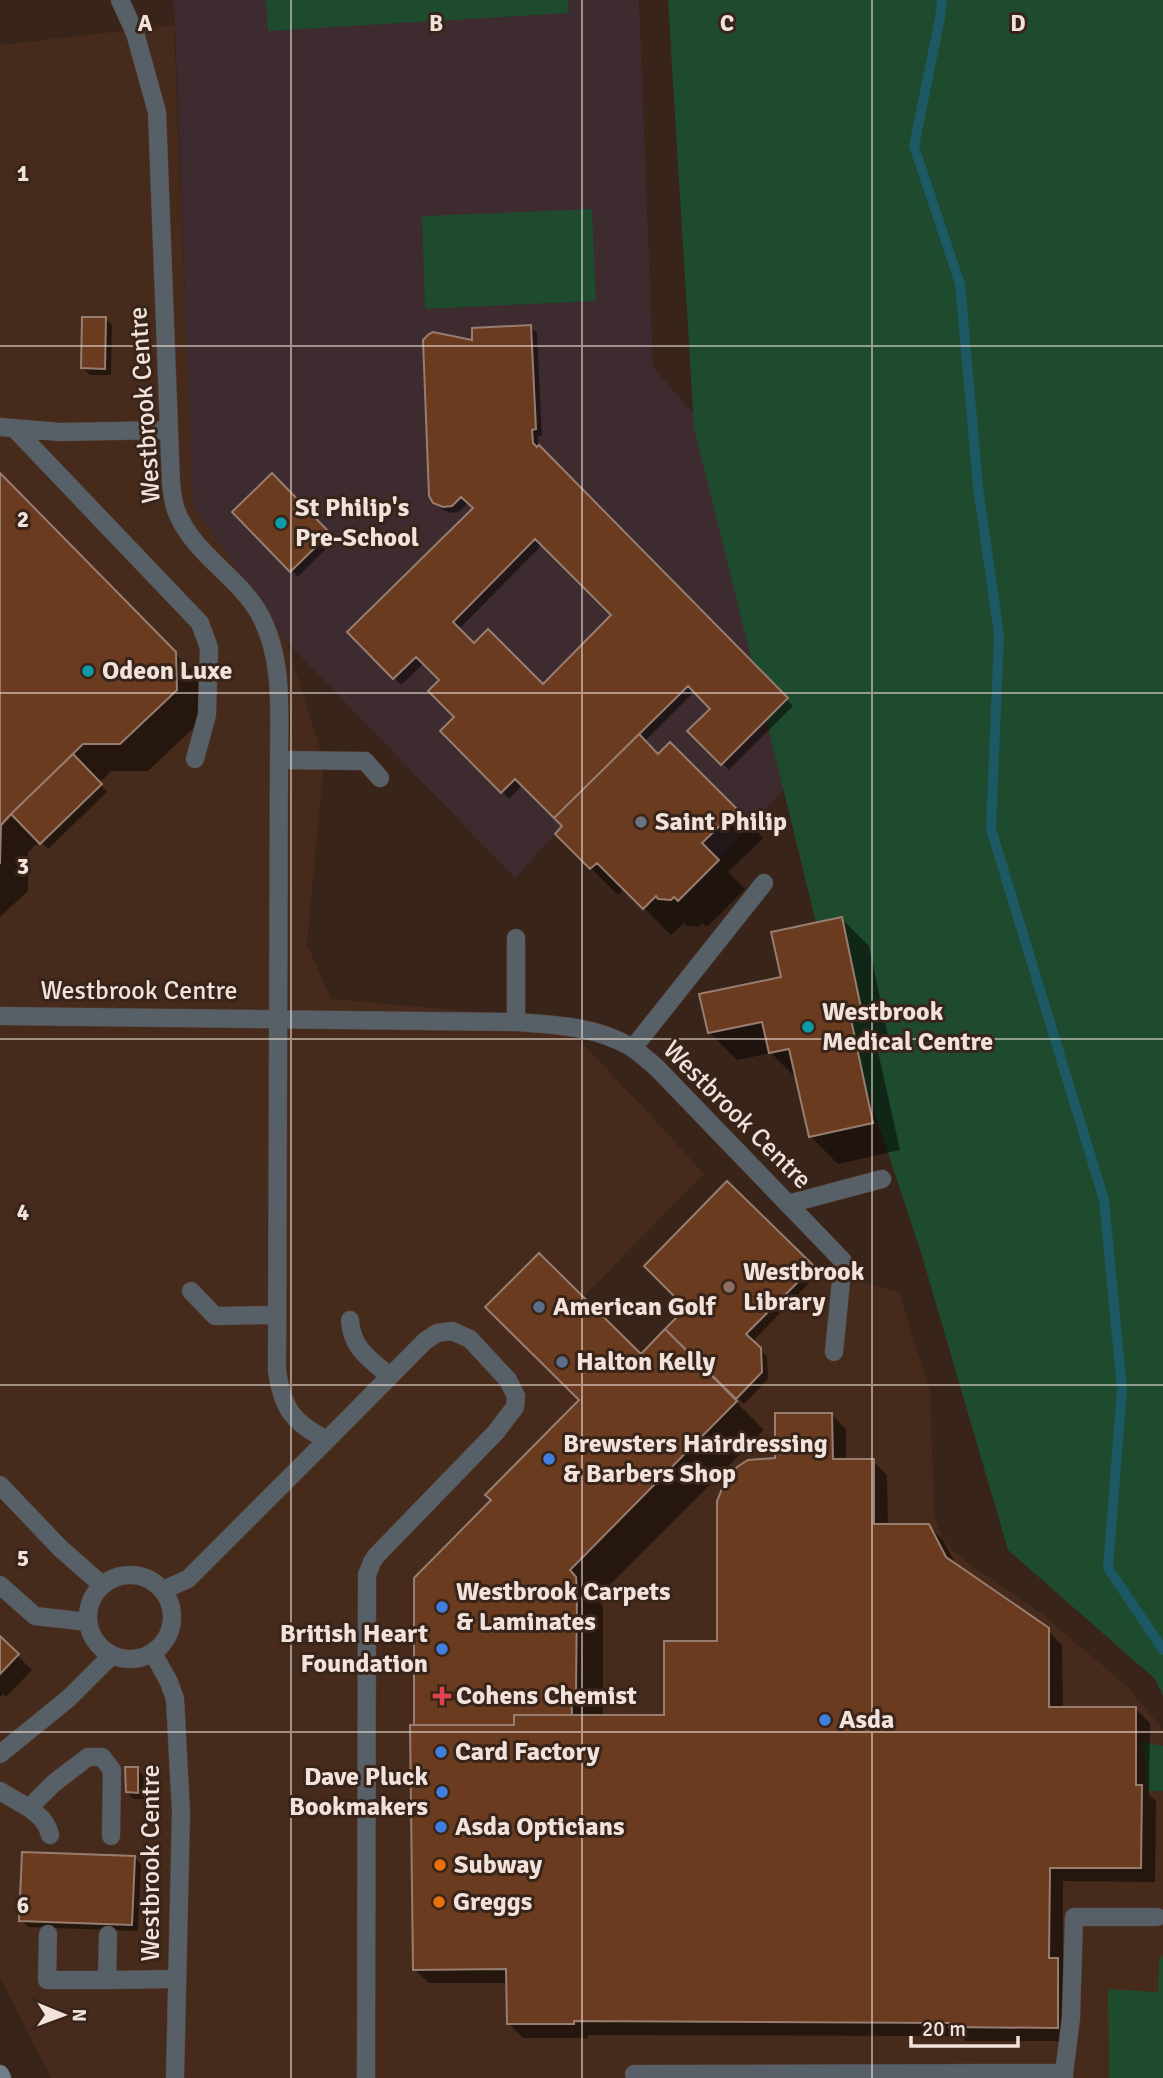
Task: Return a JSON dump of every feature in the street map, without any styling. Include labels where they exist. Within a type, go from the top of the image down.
[{"type":"street","name":"Westbrook Centre","points":[[110,0],[122,6],[135,33],[157,112],[171,483],[175,507],[184,529],[199,549],[242,590],[258,613],[271,639],[277,664],[277,1370],[282,1398],[290,1413],[311,1432],[327,1440]]},
{"type":"street","points":[[7,428],[60,432],[169,430]]},
{"type":"street","points":[[7,428],[200,623],[209,648],[207,715],[195,759]]},
{"type":"street","points":[[279,760],[365,761],[380,778]]},
{"type":"street","points":[[633,1048],[764,883]]},
{"type":"street","points":[[516,938],[516,1023]]},
{"type":"street","name":"Westbrook Centre","points":[[0,1016],[516,1023],[576,1027],[605,1035],[633,1048],[657,1068],[843,1261],[834,1352]]},
{"type":"street","points":[[788,1204],[882,1179]]},
{"type":"street","points":[[191,1291],[215,1316],[276,1315]]},
{"type":"street","points":[[350,1320],[351,1335],[366,1356],[390,1376]]},
{"type":"street","points":[[163,1590],[188,1579],[437,1332],[452,1331],[470,1339],[508,1380],[516,1396],[514,1407],[496,1432],[376,1556],[367,1575],[366,2078]]},
{"type":"street","points":[[0,1485],[60,1548],[102,1585]]},
{"type":"street","points":[[141,1576],[153,1581],[163,1590],[173,1617],[171,1631],[153,1653],[140,1659],[125,1660],[111,1656],[100,1647],[92,1636],[88,1609],[93,1596],[102,1585],[113,1578],[141,1576]]},
{"type":"street","points":[[0,1585],[35,1616],[88,1622]]},
{"type":"street","name":"Westbrook Centre","points":[[153,1653],[175,1699],[181,1812],[175,2078]]},
{"type":"street","points":[[0,1754],[69,1698],[111,1656]]},
{"type":"street","points":[[29,1808],[54,1783],[88,1756],[102,1757],[112,1770],[111,1836]]},
{"type":"street","points":[[0,1791],[40,1816],[48,1825],[50,1835]]},
{"type":"street","points":[[634,2074],[1064,2075],[1072,2018],[1074,1917],[1157,1917]]},
{"type":"street","points":[[48,1934],[47,1980],[177,1979]]},
{"type":"street","points":[[107,1980],[108,1935]]},
{"type":"shaded area","points":[[174,0],[639,0],[653,367],[759,489],[820,750],[719,860],[702,843],[736,809],[670,742],[658,754],[554,818],[562,826],[515,878],[286,641],[193,504]]},
{"type":"shaded area","points":[[174,25],[193,503],[286,641],[324,761],[307,944],[331,999],[558,1019],[704,1174],[583,1297],[641,1354],[665,1329],[736,1399],[761,1349],[746,1334],[814,1266],[899,1293],[930,1391],[934,1509],[942,1536],[964,1560],[1043,1615],[1128,1687],[1163,1730],[1161,2078],[51,2078],[0,1977],[0,45]]},
{"type":"green space","points":[[266,0],[568,0],[569,13],[268,31]]},
{"type":"green space","points":[[668,0],[1163,0],[1163,1696],[1155,1679],[1008,1550],[922,1256],[828,971],[694,427]]},
{"type":"green space","points":[[592,209],[596,301],[425,309],[422,216]]},
{"type":"green space","points":[[1143,1742],[1163,1746],[1163,1791],[1148,1791]]},
{"type":"green space","points":[[1163,1955],[1163,2078],[1109,2078],[1108,1989],[1158,1992],[1159,1960]]},
{"type":"building","points":[[82,317],[106,317],[105,369],[81,368]]},
{"type":"building","points":[[531,325],[536,429],[532,430],[533,443],[537,447],[539,445],[788,698],[721,765],[687,731],[710,709],[688,686],[554,818],[515,779],[501,793],[440,731],[454,717],[428,691],[439,680],[416,657],[393,679],[347,632],[473,508],[461,497],[452,506],[443,507],[433,503],[429,496],[423,340],[433,332],[472,340],[472,328]],"holes":[[[535,539],[611,615],[543,684],[488,629],[474,643],[453,622]]]},
{"type":"building","name":"Odeon Luxe","points":[[0,473],[176,652],[177,690],[120,744],[83,744],[11,814],[1,825],[0,864]]},
{"type":"building","name":"St Philip's Pre-School","points":[[272,473],[330,533],[290,572],[232,512]]},
{"type":"building","name":"Saint Philip","points":[[639,734],[658,754],[670,742],[737,809],[702,843],[719,860],[678,901],[674,897],[671,900],[658,899],[656,896],[643,909],[597,863],[590,869],[555,834],[562,826],[554,818]]},
{"type":"building","points":[[73,754],[102,784],[40,844],[11,814]]},
{"type":"building","name":"Westbrook Medical Centre","points":[[842,917],[861,1008],[849,1010],[873,1123],[809,1137],[789,1049],[769,1053],[762,1022],[708,1033],[699,994],[781,977],[771,932]]},
{"type":"building","name":"Westbrook Library","points":[[727,1181],[814,1266],[746,1334],[761,1348],[762,1372],[736,1399],[665,1329],[686,1308],[644,1266]]},
{"type":"building","points":[[539,1253],[641,1354],[665,1329],[737,1401],[570,1570],[576,1577],[577,1590],[576,1693],[571,1693],[572,1715],[514,1715],[514,1725],[414,1725],[414,1578],[491,1500],[485,1495],[579,1400],[485,1307]]},
{"type":"building","name":"Asda","points":[[775,1413],[832,1413],[833,1459],[874,1459],[874,1524],[929,1524],[946,1557],[1049,1628],[1049,1707],[1136,1707],[1136,1785],[1142,1785],[1141,1868],[1050,1868],[1049,1958],[1058,1958],[1058,2028],[949,2027],[950,2023],[574,2021],[574,2024],[507,2024],[506,1969],[413,1970],[410,1725],[514,1725],[514,1715],[664,1715],[664,1641],[717,1641],[717,1501],[726,1479],[737,1467],[748,1460],[775,1458]]},
{"type":"building","points":[[0,1636],[19,1654],[0,1674]]},
{"type":"building","points":[[125,1767],[138,1767],[138,1793],[126,1792]]},
{"type":"building","points":[[22,1852],[135,1856],[132,1925],[19,1921]]},
{"type":"waterway","points":[[942,0],[914,146],[960,284],[978,487],[999,635],[991,829],[1104,1200],[1122,1389],[1108,1568],[1163,1650]]},
{"type":"place","name":"St Philip's Pre-School","points":[[281,523]]},
{"type":"place","name":"Odeon Luxe","points":[[88,671]]},
{"type":"place","name":"Saint Philip","points":[[641,822]]},
{"type":"place","name":"Westbrook Medical Centre","points":[[808,1027]]},
{"type":"place","name":"Westbrook Library","points":[[729,1287]]},
{"type":"place","name":"American Golf","points":[[539,1307]]},
{"type":"place","name":"Halton Kelly","points":[[562,1362]]},
{"type":"place","name":"Brewsters Hairdressing & Barbers Shop","points":[[549,1459]]},
{"type":"place","name":"Westbrook Carpets & Laminates","points":[[442,1607]]},
{"type":"place","name":"British Heart Foundation","points":[[442,1649]]},
{"type":"place","name":"Cohens Chemist","points":[[442,1696]]},
{"type":"place","name":"Asda","points":[[825,1720]]},
{"type":"place","name":"Card Factory","points":[[441,1752]]},
{"type":"place","name":"Dave Pluck Bookmakers","points":[[442,1792]]},
{"type":"place","name":"Asda Opticians","points":[[441,1827]]},
{"type":"place","name":"Subway","points":[[440,1865]]},
{"type":"place","name":"Greggs","points":[[439,1902]]}]
